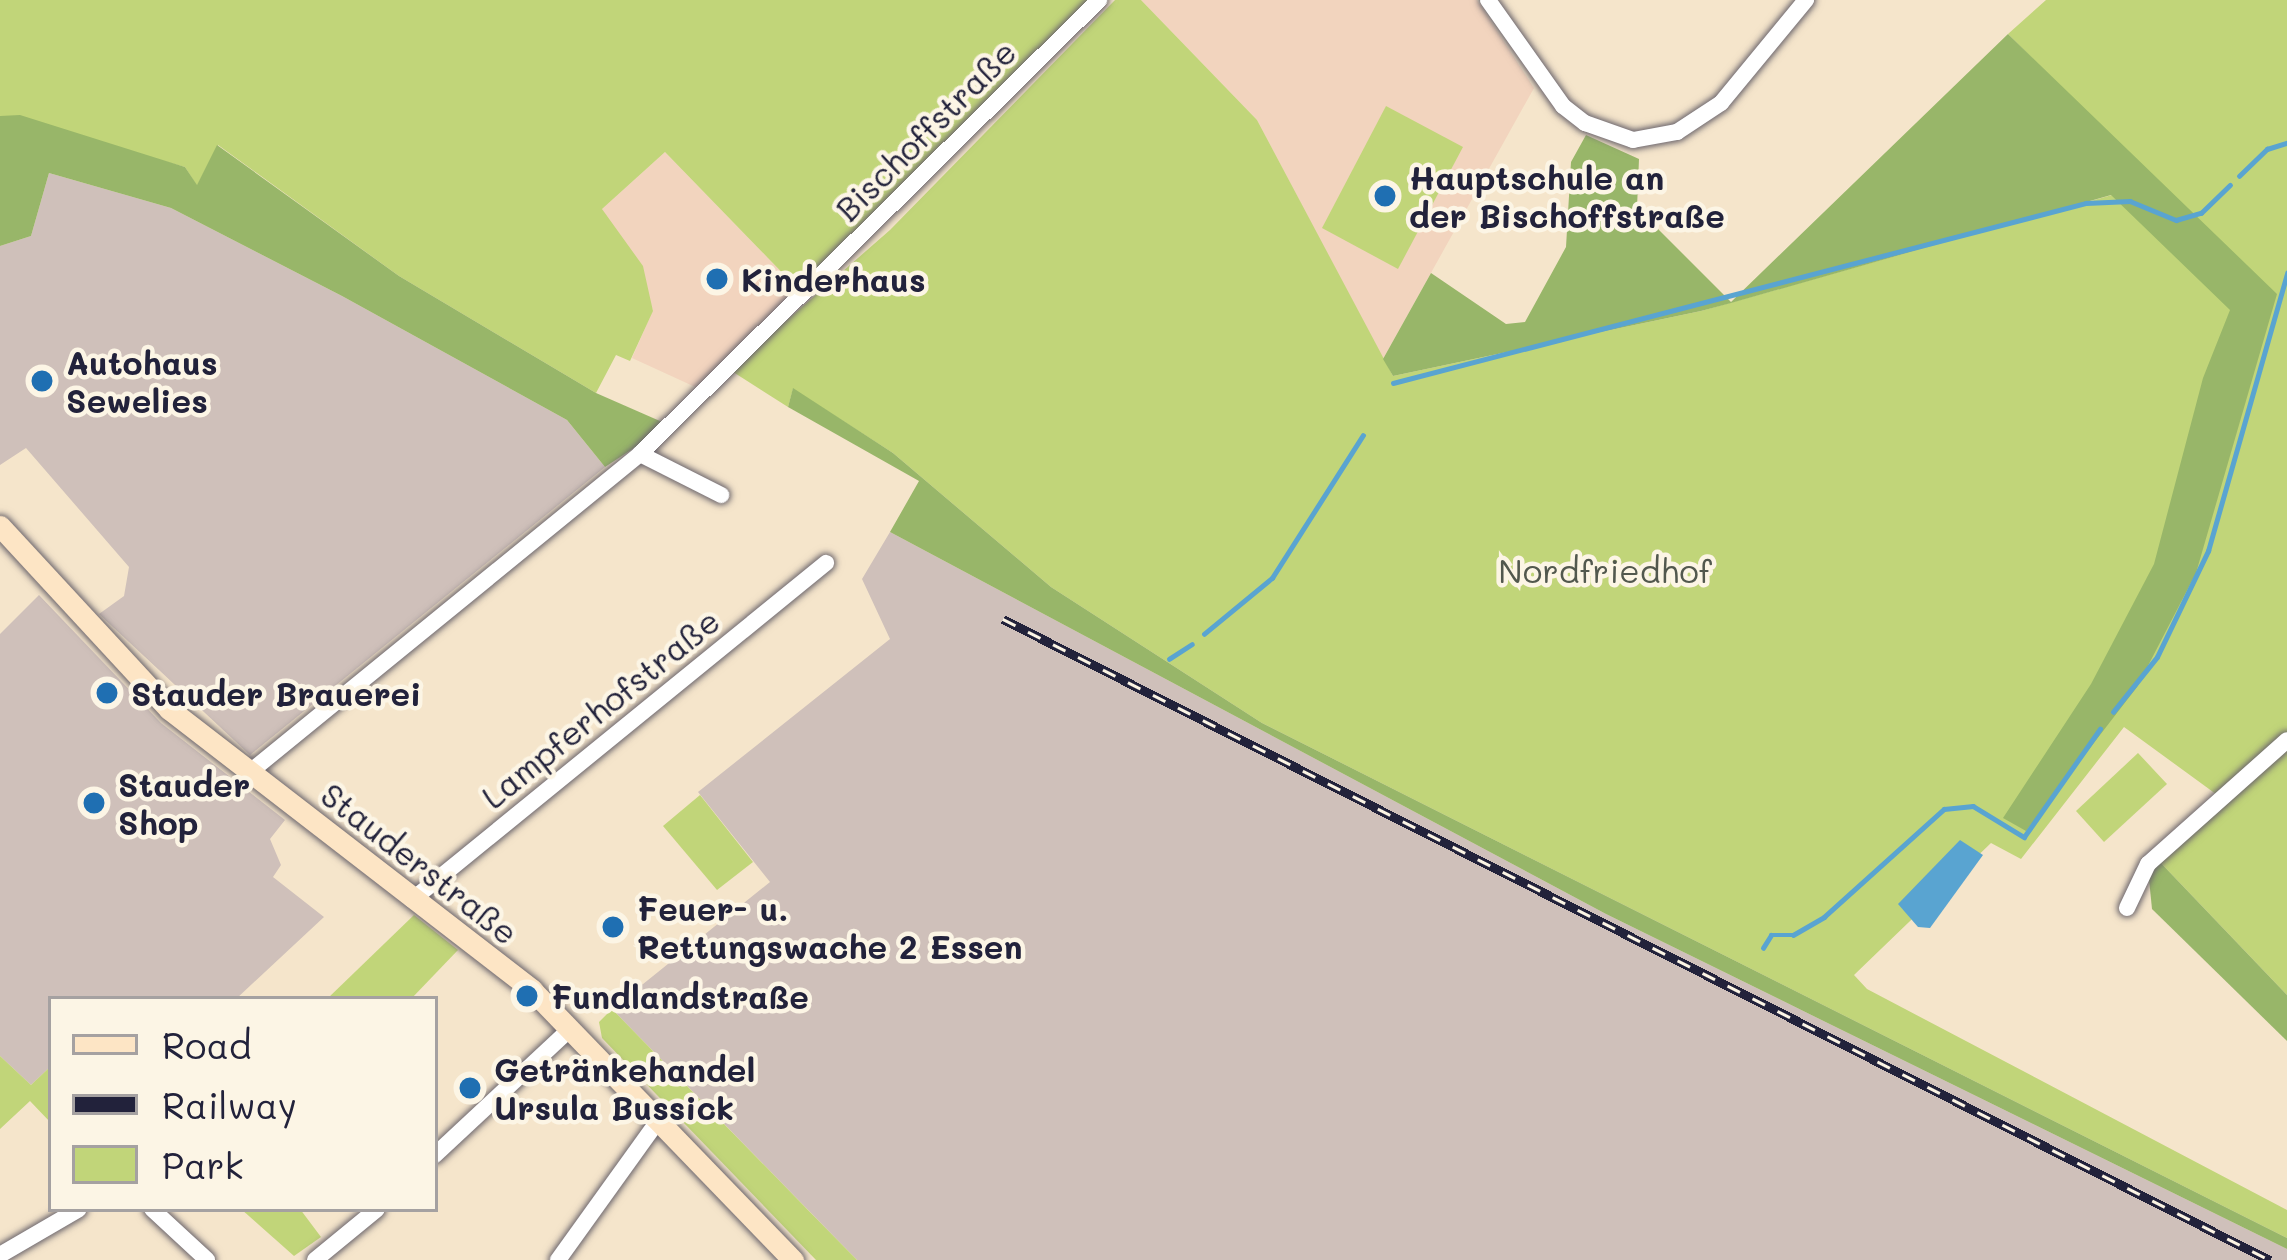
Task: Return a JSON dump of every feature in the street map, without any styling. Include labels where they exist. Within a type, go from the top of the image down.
[{"type":"main road","name":"Stauderstraße","points":[[0,526],[128,671],[571,1028],[793,1260]]},
{"type":"street","name":"Bischoffstraße","points":[[250,772],[640,454],[1099,0]]},
{"type":"street","points":[[1488,0],[1563,106],[1585,123],[1634,140],[1676,132],[1721,103],[1806,0]]},
{"type":"street","points":[[640,454],[721,495]]},
{"type":"street","name":"Lampferhofstraße","points":[[412,900],[826,563]]},
{"type":"street","points":[[2127,908],[2148,865],[2287,740]]},
{"type":"street","points":[[438,1152],[571,1028]]},
{"type":"street","points":[[558,1260],[658,1121]]},
{"type":"street","points":[[0,1255],[74,1212]]},
{"type":"street","points":[[155,1212],[207,1260]]},
{"type":"street","points":[[315,1260],[373,1212]]},
{"type":"shaded area","name":"Hauptschule an der Bischoffstraße","points":[[1141,0],[1477,0],[1534,88],[1383,359],[1257,120]]},
{"type":"shaded area","name":"Kinderhaus","points":[[665,152],[801,292],[704,391],[632,358],[653,310],[602,209]]},
{"type":"shaded area","points":[[49,173],[171,208],[342,296],[567,420],[605,467],[250,755],[99,614],[124,596],[129,567],[26,448],[0,465],[0,246],[31,236]]},
{"type":"shaded area","points":[[890,532],[1606,914],[2287,1249],[2287,1260],[857,1260],[612,1009],[770,882],[698,792],[890,639],[862,579]]},
{"type":"shaded area","name":"Stauder Brauerei","points":[[39,595],[161,723],[285,820],[270,839],[281,865],[273,877],[324,917],[239,996],[48,996],[48,1069],[31,1085],[0,1056],[0,634]]},
{"type":"green space","points":[[0,0],[1096,0],[801,292],[665,152],[602,209],[643,266],[653,311],[630,361],[616,355],[596,393],[399,276],[218,145],[197,186],[185,167],[0,116]]},
{"type":"green space","name":"Nordfriedhof","points":[[1115,0],[1141,0],[1257,120],[1393,376],[1701,311],[2158,182],[2008,34],[2046,0],[2287,0],[2287,737],[2220,797],[2124,727],[2021,859],[1991,843],[1854,975],[1867,989],[2287,1210],[2287,1238],[1262,723],[1051,587],[893,453],[793,389],[788,407],[730,370],[890,230]]},
{"type":"green space","points":[[2008,34],[2277,294],[2196,573],[2137,687],[2026,831],[2003,818],[2091,684],[2154,564],[2203,378],[2230,310],[2111,195],[1701,311],[1393,376],[1383,359],[1431,273],[1506,324],[1525,322],[1566,247],[1571,162],[1586,135],[1639,159],[1637,208],[1731,302]]},
{"type":"green space","points":[[1386,106],[1463,147],[1398,269],[1322,228]]},
{"type":"green space","points":[[20,115],[185,167],[197,185],[217,145],[399,276],[596,393],[669,425],[605,467],[567,420],[342,296],[171,208],[49,173],[31,236],[0,246],[0,116]]},
{"type":"green space","points":[[793,388],[893,453],[1051,587],[1262,723],[2287,1238],[2287,1249],[1606,914],[890,532],[919,481],[788,407]]},
{"type":"green space","points":[[2287,746],[2287,995],[2158,860]]},
{"type":"green space","points":[[2138,753],[2167,784],[2104,842],[2076,811]]},
{"type":"green space","points":[[700,795],[753,862],[717,890],[663,826]]},
{"type":"green space","points":[[2158,860],[2287,995],[2287,1041],[2152,909],[2148,869]]},
{"type":"green space","points":[[414,915],[458,950],[414,996],[330,996]]},
{"type":"green space","points":[[612,1009],[857,1260],[816,1260],[602,1038],[599,1022]]},
{"type":"green space","points":[[0,1056],[31,1085],[48,1069],[48,1120],[30,1101],[0,1129]]},
{"type":"green space","points":[[244,1212],[302,1212],[321,1237],[294,1256]]},
{"type":"water","points":[[1960,840],[1983,855],[1930,928],[1918,927],[1898,904]]},
{"type":"waterway","points":[[2239,176],[2267,149],[2287,143]]},
{"type":"waterway","points":[[1393,383],[2086,203],[2130,201],[2176,220],[2201,213],[2230,185]]},
{"type":"waterway","points":[[2113,712],[2157,657],[2208,551],[2287,273]]},
{"type":"waterway","points":[[1204,634],[1272,578],[1363,435]]},
{"type":"waterway","points":[[1169,659],[1192,644]]},
{"type":"waterway","points":[[1763,948],[1771,935],[1793,935],[1824,917],[1944,809],[1973,806],[2024,837],[2100,729]]},
{"type":"railway","points":[[1003,619],[2270,1260]]},
{"type":"place","name":"Hauptschule an der Bischoffstraße","points":[[1385,196]]},
{"type":"place","name":"Kinderhaus","points":[[717,279]]},
{"type":"place","name":"Autohaus Sewelies","points":[[42,381]]},
{"type":"place","name":"Stauder Brauerei","points":[[107,693]]},
{"type":"place","name":"Stauder Shop","points":[[94,803]]},
{"type":"place","name":"Feuer- u. Rettungswache 2 Essen","points":[[613,927]]},
{"type":"place","name":"Fundlandstraße","points":[[527,996]]},
{"type":"place","name":"Getränkehandel Ursula Bussick","points":[[470,1088]]}]
